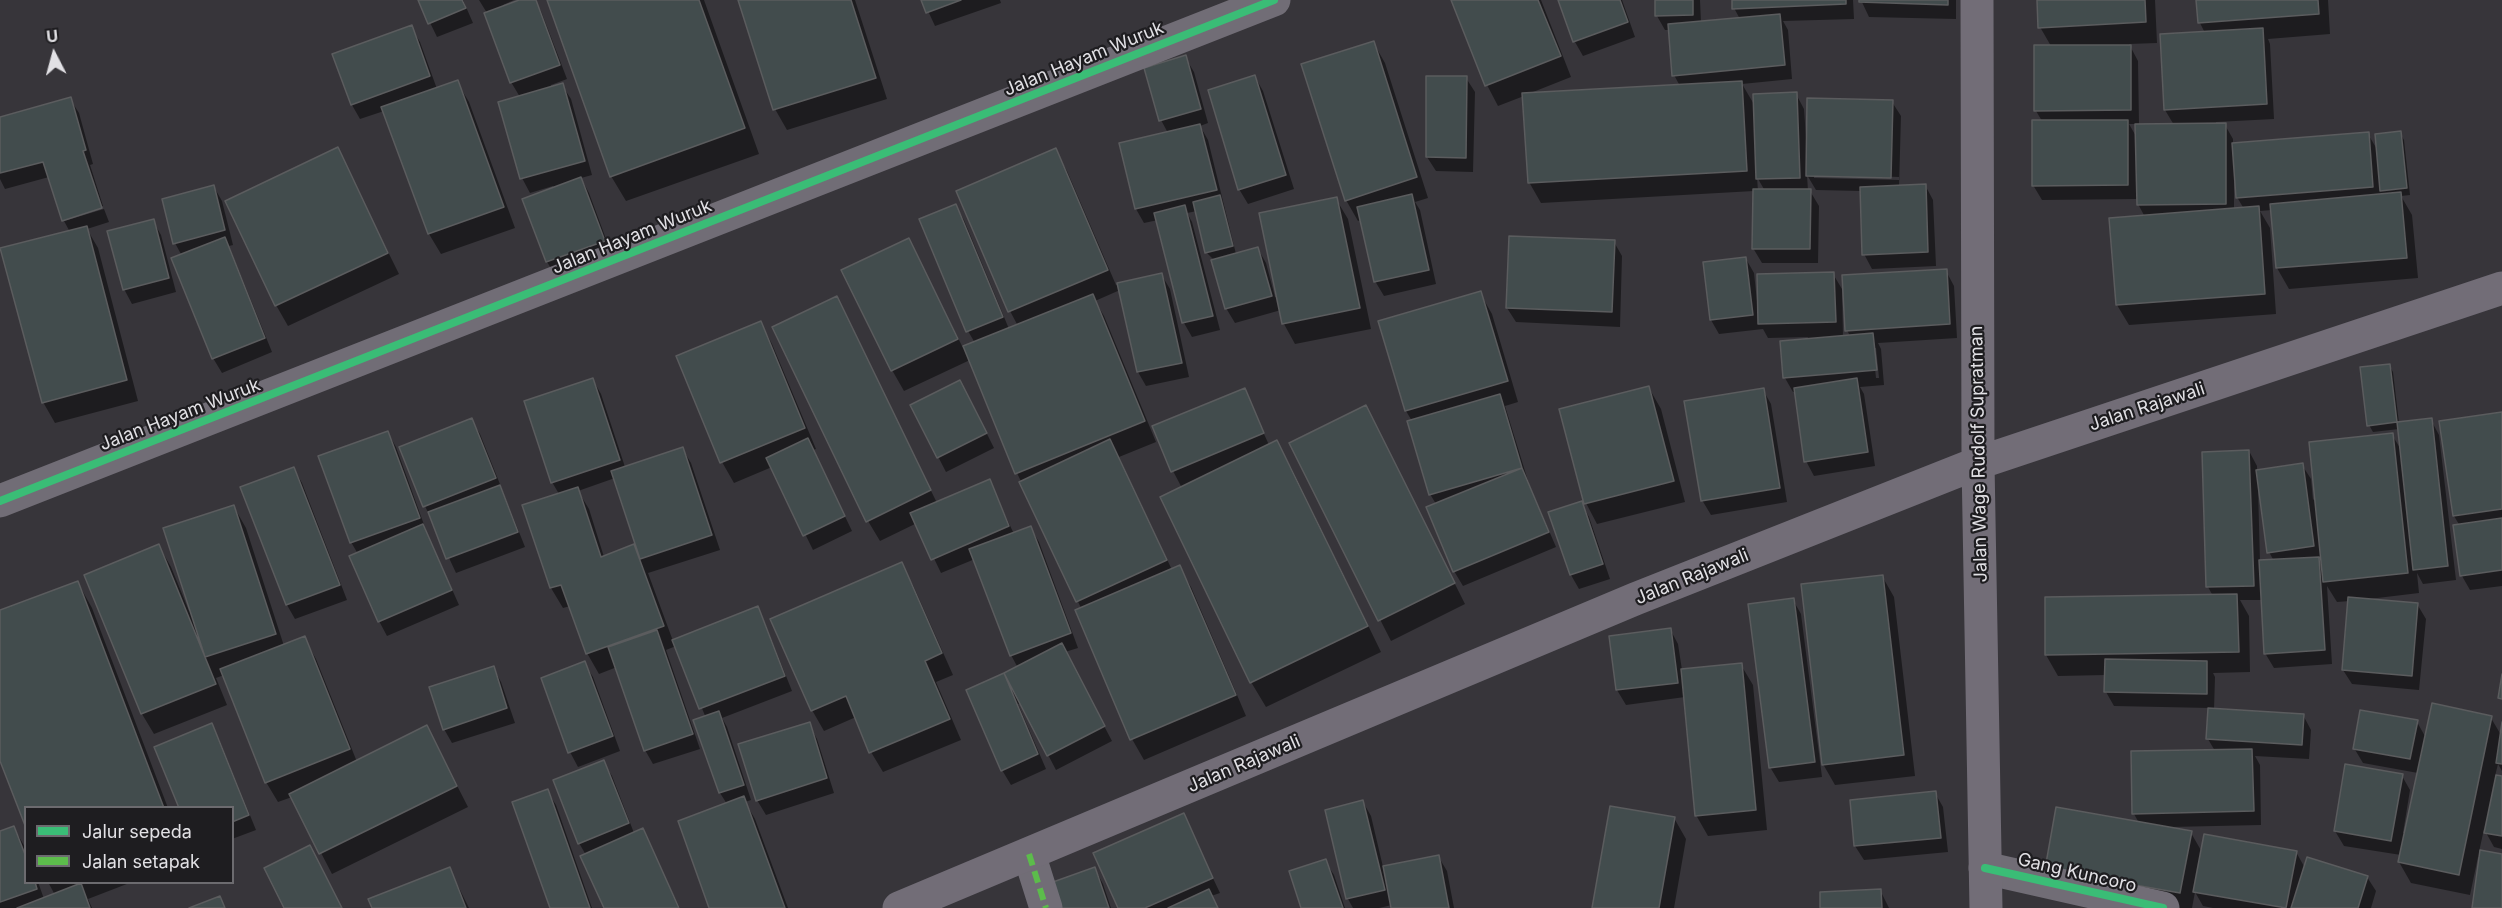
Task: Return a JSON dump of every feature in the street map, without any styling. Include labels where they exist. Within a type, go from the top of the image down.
[{"type":"main road","name":"Jalan Wage Rudolf Supratman","points":[[1977,0],[1978,463],[1986,908]]},
{"type":"main road","name":"Jalan Rajawali","points":[[898,908],[1624,604],[1978,463],[2502,288]]},
{"type":"street","name":"Jalan Hayam Wuruk","points":[[0,501],[1274,0]]},
{"type":"street","points":[[1029,854],[1046,908]]},
{"type":"street","name":"Gang Kuncoro","points":[[1985,868],[2163,908]]},
{"type":"building","points":[[418,0],[462,0],[466,8],[428,24]]},
{"type":"building","points":[[519,0],[536,0],[560,65],[510,83],[484,13]]},
{"type":"building","points":[[547,0],[699,0],[745,128],[610,177]]},
{"type":"building","points":[[738,0],[851,0],[876,78],[773,110]]},
{"type":"building","points":[[921,0],[961,0],[926,13]]},
{"type":"building","points":[[1451,0],[1538,0],[1561,56],[1485,86]]},
{"type":"building","points":[[1558,0],[1620,0],[1628,22],[1573,42]]},
{"type":"building","points":[[1655,0],[1693,0],[1693,15],[1655,16]]},
{"type":"building","points":[[1732,0],[1846,0],[1846,4],[1732,9]]},
{"type":"building","points":[[1859,0],[1948,0],[1948,5],[1859,2]]},
{"type":"building","points":[[2037,0],[2145,0],[2146,22],[2038,28]]},
{"type":"building","points":[[2196,0],[2318,0],[2319,14],[2198,23]]},
{"type":"building","points":[[1780,14],[1785,65],[1672,76],[1668,24]]},
{"type":"building","points":[[412,25],[430,76],[351,105],[332,54]]},
{"type":"building","points":[[2263,28],[2267,104],[2164,110],[2160,34]]},
{"type":"building","points":[[1374,41],[1417,177],[1345,201],[1301,64]]},
{"type":"building","points":[[2034,45],[2131,45],[2131,110],[2034,111]]},
{"type":"building","points":[[1186,55],[1201,109],[1159,121],[1144,68]]},
{"type":"building","points":[[1255,75],[1286,175],[1238,190],[1208,90]]},
{"type":"building","points":[[1426,76],[1467,76],[1466,158],[1426,157]]},
{"type":"building","points":[[458,80],[504,207],[428,234],[381,107]]},
{"type":"building","points":[[1742,81],[1747,171],[1528,183],[1522,93]]},
{"type":"building","points":[[563,83],[585,161],[520,179],[498,102]]},
{"type":"building","points":[[1797,92],[1800,178],[1756,179],[1753,94]]},
{"type":"building","points":[[71,97],[86,150],[83,151],[102,208],[62,221],[43,162],[0,173],[0,117]]},
{"type":"building","points":[[1807,98],[1893,100],[1891,178],[1806,176]]},
{"type":"building","points":[[2032,120],[2128,120],[2128,185],[2032,186]]},
{"type":"building","points":[[2226,123],[2226,204],[2137,205],[2135,124]]},
{"type":"building","points":[[1200,124],[1217,190],[1135,209],[1119,143]]},
{"type":"building","points":[[2401,131],[2407,188],[2380,191],[2375,134]]},
{"type":"building","points":[[2369,132],[2373,187],[2236,198],[2232,143]]},
{"type":"building","points":[[338,147],[388,253],[275,306],[225,201]]},
{"type":"building","points":[[1056,148],[1108,270],[1008,312],[956,191]]},
{"type":"building","points":[[581,177],[605,241],[546,262],[522,199]]},
{"type":"building","points":[[1926,184],[1928,252],[1862,255],[1860,187]]},
{"type":"building","points":[[214,185],[225,230],[173,244],[162,199]]},
{"type":"building","points":[[1753,189],[1811,189],[1810,249],[1752,249]]},
{"type":"building","points":[[2401,192],[2407,258],[2276,268],[2270,204]]},
{"type":"building","points":[[1412,194],[1429,270],[1374,282],[1357,207]]},
{"type":"building","points":[[1220,195],[1233,246],[1205,253],[1193,202]]},
{"type":"building","points":[[1337,197],[1360,308],[1282,324],[1259,213]]},
{"type":"building","points":[[956,204],[1003,317],[966,332],[919,219]]},
{"type":"building","points":[[1185,205],[1213,316],[1182,323],[1154,213]]},
{"type":"building","points":[[2259,206],[2265,294],[2116,305],[2109,218]]},
{"type":"building","points":[[154,219],[169,278],[123,290],[107,231]]},
{"type":"building","points":[[87,226],[127,380],[42,403],[0,248]]},
{"type":"building","points":[[1509,236],[1615,240],[1612,312],[1506,308]]},
{"type":"building","points":[[225,237],[265,338],[212,359],[171,258]]},
{"type":"building","points":[[909,238],[958,339],[891,371],[841,270]]},
{"type":"building","points":[[1258,247],[1272,296],[1225,309],[1211,260]]},
{"type":"building","points":[[1746,257],[1753,315],[1710,320],[1703,262]]},
{"type":"building","points":[[1947,269],[1950,324],[1845,331],[1842,275]]},
{"type":"building","points":[[1834,272],[1836,322],[1758,324],[1757,274]]},
{"type":"building","points":[[1162,273],[1182,363],[1137,372],[1117,283]]},
{"type":"building","points":[[1481,291],[1508,381],[1405,411],[1378,321]]},
{"type":"building","points":[[1093,294],[1145,421],[1015,474],[963,346]]},
{"type":"building","points":[[837,296],[931,490],[866,522],[772,327]]},
{"type":"building","points":[[761,321],[805,428],[720,463],[676,356]]},
{"type":"building","points":[[1873,333],[1877,370],[1783,378],[1780,341]]},
{"type":"building","points":[[2390,364],[2397,422],[2367,426],[2360,367]]},
{"type":"building","points":[[593,378],[620,460],[551,483],[524,401]]},
{"type":"building","points":[[1857,378],[1868,452],[1804,462],[1794,388]]},
{"type":"building","points":[[960,380],[987,433],[937,458],[910,405]]},
{"type":"building","points":[[1649,386],[1674,481],[1584,504],[1559,409]]},
{"type":"building","points":[[1245,388],[1264,433],[1171,472],[1152,426]]},
{"type":"building","points":[[1764,388],[1780,488],[1701,501],[1684,401]]},
{"type":"building","points":[[1500,394],[1522,468],[1429,495],[1407,421]]},
{"type":"building","points":[[1366,405],[1455,583],[1378,621],[1289,443]]},
{"type":"building","points":[[2502,412],[2502,509],[2453,516],[2439,421]]},
{"type":"building","points":[[472,418],[496,478],[423,507],[399,447]]},
{"type":"building","points":[[2432,418],[2448,566],[2413,570],[2397,422]]},
{"type":"building","points":[[388,431],[420,518],[350,543],[318,456]]},
{"type":"building","points":[[2393,433],[2408,573],[2323,582],[2309,442]]},
{"type":"building","points":[[808,438],[845,516],[803,536],[766,458]]},
{"type":"building","points":[[1110,439],[1167,560],[1076,602],[1019,482]]},
{"type":"building","points":[[1277,440],[1368,626],[1250,683],[1160,497]]},
{"type":"building","points":[[683,447],[712,535],[640,559],[611,471]]},
{"type":"building","points":[[2249,450],[2254,586],[2206,587],[2202,452]]},
{"type":"building","points":[[2303,463],[2314,546],[2267,553],[2256,470]]},
{"type":"building","points":[[294,467],[340,585],[286,605],[240,487]]},
{"type":"building","points":[[1522,468],[1549,532],[1453,572],[1426,507]]},
{"type":"building","points":[[990,479],[1009,526],[931,560],[910,513]]},
{"type":"building","points":[[500,485],[518,532],[446,559],[428,512]]},
{"type":"building","points":[[578,487],[601,557],[634,544],[664,626],[586,654],[561,585],[550,588],[522,505]]},
{"type":"building","points":[[1582,501],[1603,564],[1570,575],[1548,512]]},
{"type":"building","points":[[234,505],[276,634],[205,657],[163,528]]},
{"type":"building","points":[[2502,518],[2502,570],[2460,576],[2453,525]]},
{"type":"building","points":[[423,524],[452,590],[378,622],[349,556]]},
{"type":"building","points":[[1031,526],[1071,633],[1010,656],[969,549]]},
{"type":"building","points":[[159,544],[216,684],[141,714],[84,575]]},
{"type":"building","points":[[2319,557],[2325,650],[2264,654],[2259,560]]},
{"type":"building","points":[[902,562],[942,653],[925,661],[950,719],[869,753],[846,696],[811,711],[770,619]]},
{"type":"building","points":[[1180,565],[1236,695],[1130,740],[1075,610]]},
{"type":"building","points":[[1883,575],[1904,755],[1822,765],[1801,584]]},
{"type":"building","points":[[78,581],[163,806],[24,806],[24,823],[0,761],[0,610]]},
{"type":"building","points":[[2237,594],[2239,652],[2045,655],[2045,597]]},
{"type":"building","points":[[2348,597],[2418,603],[2412,676],[2342,670]]},
{"type":"building","points":[[1794,598],[1815,762],[1769,768],[1748,604]]},
{"type":"building","points":[[758,606],[785,676],[699,709],[672,640]]},
{"type":"building","points":[[1671,628],[1678,683],[1616,690],[1609,636]]},
{"type":"building","points":[[657,630],[693,734],[644,751],[608,647]]},
{"type":"building","points":[[305,636],[350,749],[265,783],[220,669]]},
{"type":"building","points":[[1062,643],[1105,726],[1047,756],[1004,673]]},
{"type":"building","points":[[2105,659],[2207,661],[2207,694],[2104,692]]},
{"type":"building","points":[[585,661],[613,736],[568,753],[541,678]]},
{"type":"building","points":[[1742,663],[1756,810],[1695,816],[1681,669]]},
{"type":"building","points":[[494,666],[507,708],[443,730],[429,687]]},
{"type":"building","points":[[1004,673],[1038,754],[1001,771],[966,690]]},
{"type":"building","points":[[2502,674],[2502,699],[2498,698]]},
{"type":"building","points":[[2432,703],[2492,716],[2459,875],[2398,862]]},
{"type":"building","points":[[2208,708],[2304,714],[2302,745],[2206,739]]},
{"type":"building","points":[[2360,710],[2418,720],[2410,759],[2353,749]]},
{"type":"building","points":[[719,711],[744,785],[719,793],[693,720]]},
{"type":"building","points":[[810,722],[827,778],[756,801],[738,744]]},
{"type":"building","points":[[2502,722],[2502,764],[2496,763]]},
{"type":"building","points":[[212,723],[249,815],[234,821],[234,806],[178,806],[154,747]]},
{"type":"building","points":[[427,725],[457,786],[319,854],[289,794]]},
{"type":"building","points":[[2252,749],[2254,811],[2132,814],[2131,751]]},
{"type":"building","points":[[604,760],[629,823],[578,844],[553,780]]},
{"type":"building","points":[[2345,764],[2403,774],[2391,841],[2334,831]]},
{"type":"building","points":[[2496,775],[2502,776],[2502,836],[2484,833]]},
{"type":"building","points":[[548,789],[590,908],[550,908],[512,802]]},
{"type":"building","points":[[1936,791],[1941,838],[1854,846],[1850,800]]},
{"type":"building","points":[[744,796],[785,908],[709,908],[678,821]]},
{"type":"building","points":[[1363,800],[1385,890],[1346,899],[1325,810]]},
{"type":"building","points":[[1610,806],[1675,817],[1659,908],[1592,908]]},
{"type":"building","points":[[2056,807],[2192,831],[2180,893],[2045,869]]},
{"type":"building","points":[[1184,813],[1213,878],[1145,908],[1118,908],[1093,853]]},
{"type":"building","points":[[14,826],[24,852],[24,884],[36,884],[37,889],[0,902],[0,831]]},
{"type":"building","points":[[643,828],[679,908],[604,908],[580,856]]},
{"type":"building","points":[[2204,834],[2297,851],[2286,908],[2193,892]]},
{"type":"building","points":[[310,845],[342,908],[284,908],[264,868]]},
{"type":"building","points":[[2480,850],[2502,854],[2502,908],[2472,908]]},
{"type":"building","points":[[1439,855],[1449,908],[1391,908],[1383,866]]},
{"type":"building","points":[[2307,857],[2368,876],[2358,908],[2291,908]]},
{"type":"building","points":[[1326,859],[1343,908],[1301,908],[1289,871]]},
{"type":"building","points":[[450,867],[466,908],[372,908],[368,899]]},
{"type":"building","points":[[1095,867],[1109,908],[1062,908],[1053,882]]},
{"type":"building","points":[[81,884],[90,908],[17,908]]},
{"type":"building","points":[[1209,889],[1218,908],[1168,908]]},
{"type":"building","points":[[1881,889],[1882,908],[1820,908],[1820,892]]},
{"type":"building","points":[[220,896],[225,908],[189,908]]},
{"type":"marked path","points":[[1029,854],[1046,908]]},
{"type":"cycle path","points":[[0,501],[1274,0]]},
{"type":"cycle path","points":[[1985,868],[2163,908]]}]
